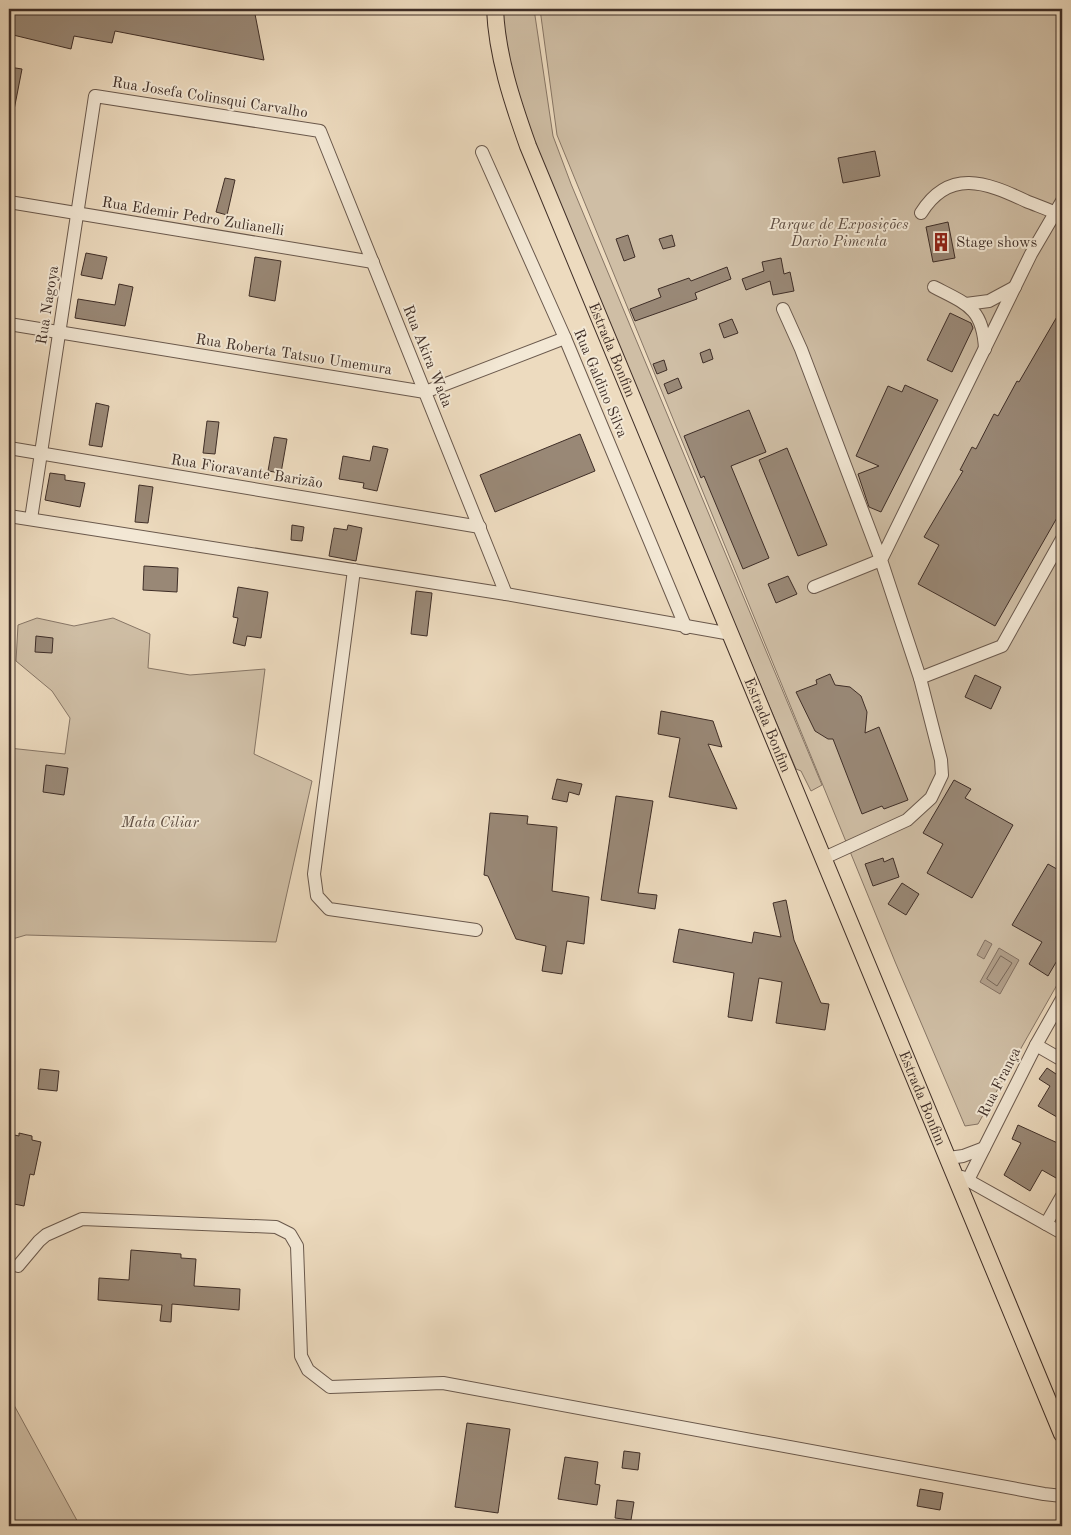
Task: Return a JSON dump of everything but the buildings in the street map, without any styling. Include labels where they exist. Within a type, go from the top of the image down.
[{"type":"main road","name":"Estrada Bonfim","points":[[495,9],[504,71],[511,100],[528,146],[660,467],[957,1171],[1062,1434]]},
{"type":"street","name":"Rua Josefa Colinsqui Carvalho","points":[[95,96],[320,131]]},
{"type":"street","name":"Rua Nagoya","points":[[30,519],[95,96]]},
{"type":"street","name":"Rua Akira Wada","points":[[320,131],[506,594]]},
{"type":"street","name":"Rua Galdino Silva","points":[[482,152],[565,338],[686,628]]},
{"type":"street","points":[[921,213],[929,200],[941,191],[955,184],[970,182],[986,184],[1059,214]]},
{"type":"street","points":[[814,587],[881,560],[1016,287],[1059,214],[1062,200]]},
{"type":"street","name":"Rua Edemir Pedro Zulianelli","points":[[9,202],[372,262]]},
{"type":"street","points":[[934,287],[966,304],[980,318],[986,349]]},
{"type":"street","points":[[966,304],[989,301],[1016,287]]},
{"type":"street","points":[[783,309],[798,342],[881,560],[920,678],[941,760],[942,775],[938,788],[925,806],[908,820],[824,858]]},
{"type":"street","name":"Rua Roberta Tatsuo Umemura","points":[[9,324],[425,392]]},
{"type":"street","points":[[425,392],[565,338]]},
{"type":"street","name":"Rua Fioravante Barizão","points":[[9,448],[480,526]]},
{"type":"street","points":[[9,516],[506,594],[686,628],[731,634]]},
{"type":"street","points":[[920,678],[1002,646],[1062,539]]},
{"type":"street","points":[[354,570],[314,874],[317,896],[329,909],[476,930]]},
{"type":"street","name":"Rua França","points":[[957,1171],[984,1148],[1036,1045],[1062,999]]},
{"type":"street","points":[[1036,1045],[1062,1060]]},
{"type":"street","points":[[984,1148],[963,1156],[957,1171],[1062,1233]]},
{"type":"street","points":[[1046,1224],[1062,1196]]},
{"type":"street","points":[[18,1266],[46,1235],[82,1219],[276,1227],[290,1234],[297,1246],[301,1356],[308,1370],[330,1388],[443,1383],[1015,1489],[1062,1496]]},
{"type":"green space","points":[[501,9],[534,9],[553,136],[571,184],[822,785],[811,791],[801,771],[796,769],[584,268],[515,90]]},
{"type":"green space","name":"Parque de Exposições Dario Pimenta","points":[[540,9],[1062,9],[1062,976],[978,1124],[965,1126],[896,964],[557,135]]},
{"type":"green space","name":"Mata Ciliar","points":[[37,618],[74,626],[113,618],[150,634],[148,668],[190,675],[265,669],[254,754],[312,781],[276,942],[26,935],[9,940],[9,748],[65,754],[70,718],[52,691],[16,661],[18,625]]},
{"type":"green space","points":[[9,1396],[80,1526],[9,1526]]},
{"type":"water","points":[[985,940],[992,944],[984,959],[977,955]]},
{"type":"water","points":[[999,948],[1019,960],[1000,994],[980,982]]},
{"type":"place","name":"Stage shows","points":[[941,242]]}]
